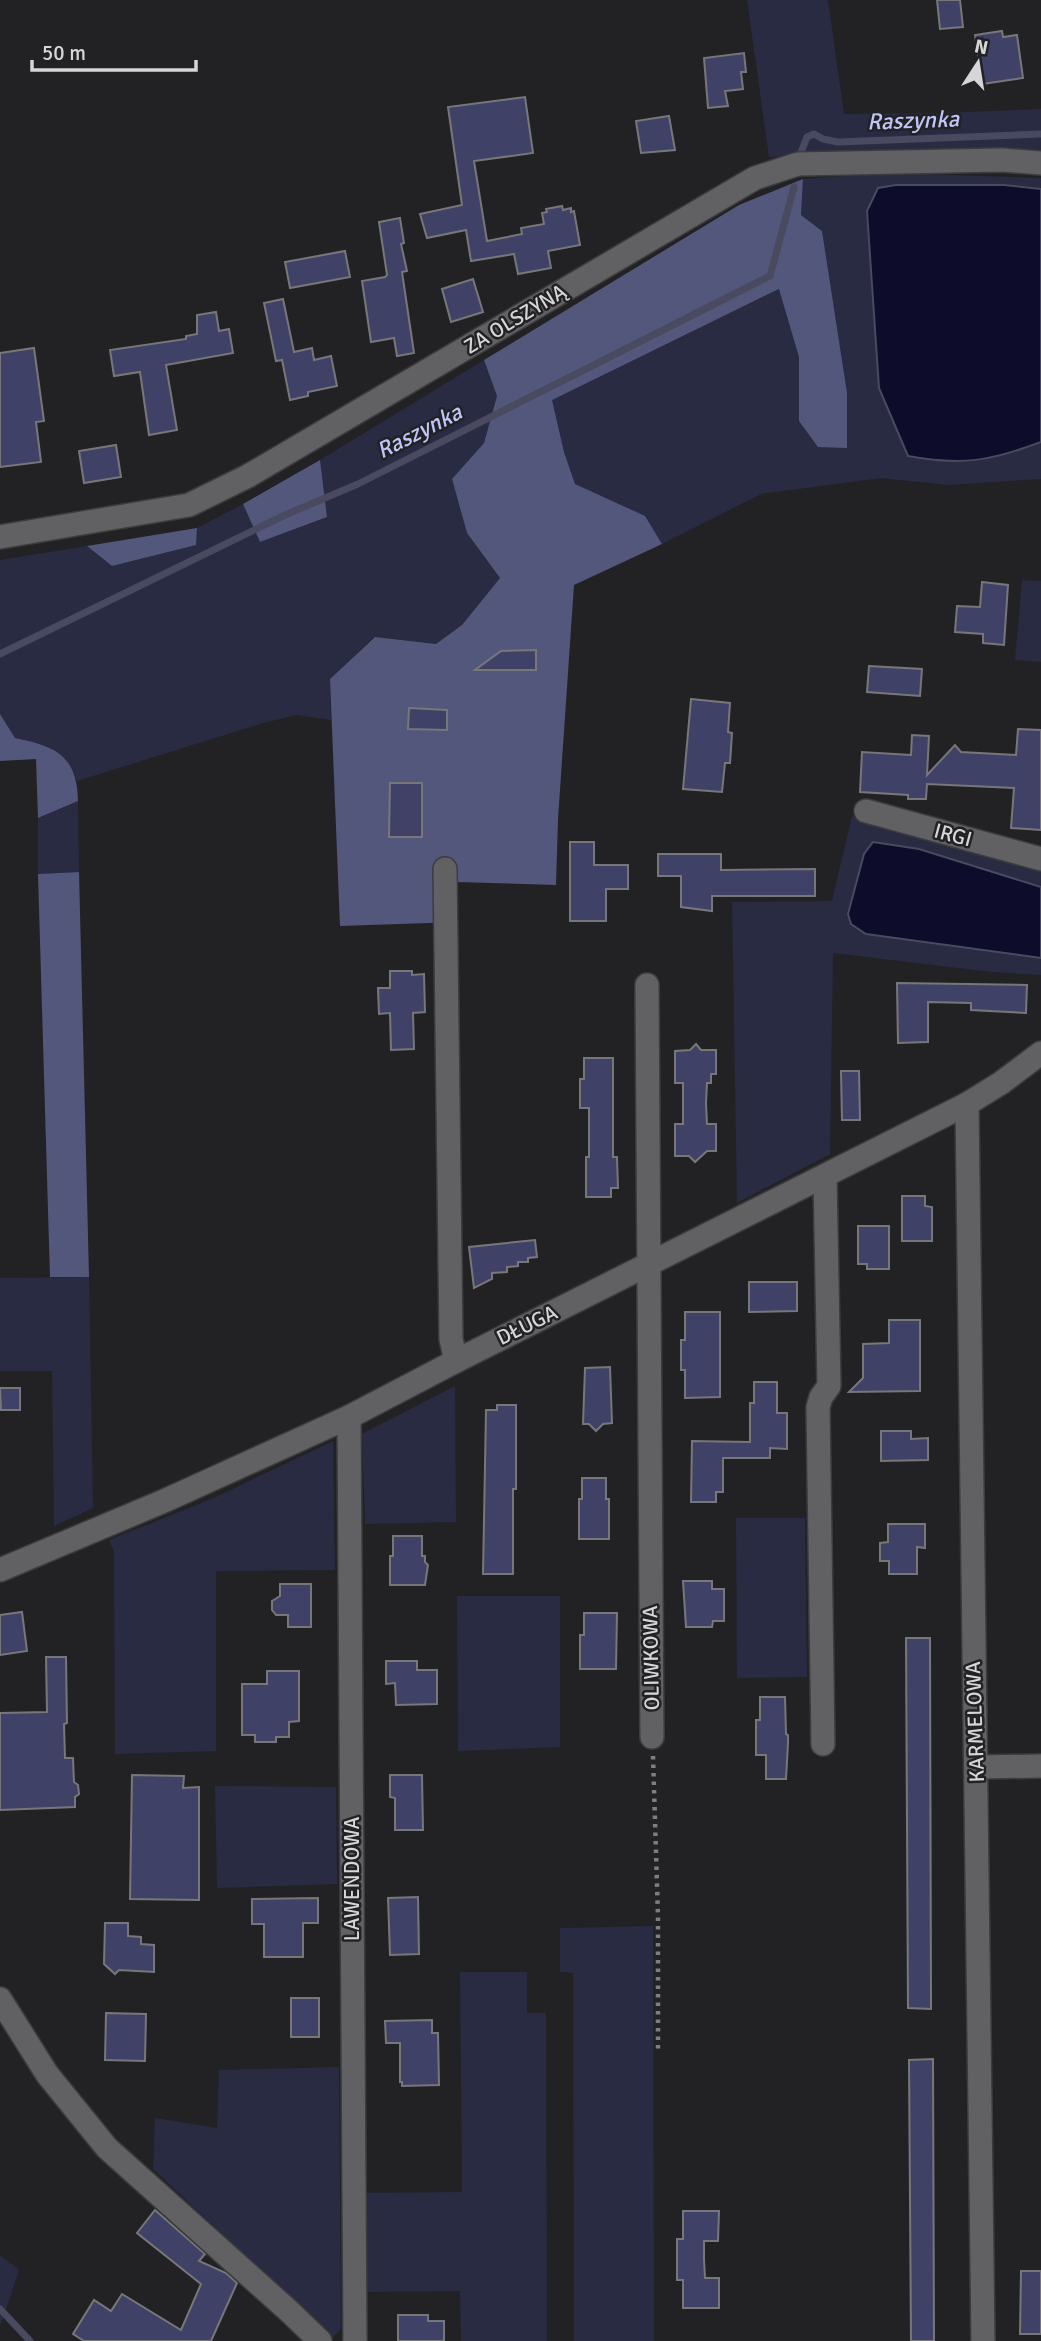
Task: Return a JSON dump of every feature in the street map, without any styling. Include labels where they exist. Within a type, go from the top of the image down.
[{"type":"street","name":"ZA OLSZYNĄ","points":[[0,537],[189,505],[248,476],[755,177],[798,164],[1002,160],[1041,163]]},
{"type":"street","name":"IRGI","points":[[866,810],[1041,859]]},
{"type":"street","points":[[445,869],[451,1339],[456,1361]]},
{"type":"street","name":"OLIWKOWA","points":[[648,985],[652,1737]]},
{"type":"street","name":"DŁUGA","points":[[0,1570],[164,1501],[349,1417],[967,1104],[1041,1053]]},
{"type":"street","name":"KARMELOWA","points":[[967,1104],[983,2341]]},
{"type":"street","points":[[824,1744],[818,1407],[829,1386],[825,1176]]},
{"type":"street","name":"LAWENDOWA","points":[[349,1417],[355,2341]]},
{"type":"street","points":[[976,1767],[1041,1766]]},
{"type":"street","points":[[0,1999],[47,2074],[107,2148],[320,2341]]},
{"type":"path","name":"OLIWKOWA","points":[[652,1737],[658,1917],[658,2052]]},
{"type":"shaded area","points":[[747,0],[828,0],[844,114],[1041,109],[1041,155],[769,157]]},
{"type":"shaded area","points":[[890,173],[1041,178],[1041,479],[948,485],[881,478],[761,494],[662,544],[644,516],[575,484],[551,399],[780,289],[799,357],[799,421],[831,296],[822,231],[801,215],[803,179]]},
{"type":"shaded area","points":[[803,179],[801,215],[822,231],[847,393],[847,448],[818,447],[799,421],[799,357],[779,289],[552,400],[564,452],[575,484],[645,516],[662,544],[574,585],[556,885],[456,882],[458,922],[340,926],[330,679],[375,637],[436,644],[462,625],[500,578],[467,533],[452,479],[484,443],[497,396],[484,360],[739,205]]},
{"type":"shaded area","points":[[896,185],[1004,185],[1041,189],[1041,442],[1006,454],[976,460],[944,461],[908,456],[879,388],[867,211],[878,188]]},
{"type":"shaded area","points":[[484,360],[497,396],[484,443],[452,479],[467,533],[500,578],[462,625],[436,644],[374,637],[330,679],[331,720],[297,715],[263,723],[77,781],[65,761],[53,750],[15,738],[0,714],[0,560],[87,546],[112,566],[195,545],[197,528],[243,504],[260,542],[327,517],[320,460]]},
{"type":"shaded area","points":[[320,460],[327,517],[260,542],[243,504]]},
{"type":"shaded area","points":[[197,528],[196,545],[112,566],[87,546]]},
{"type":"shaded area","points":[[1022,580],[1041,581],[1041,662],[1015,660]]},
{"type":"shaded area","points":[[0,714],[15,738],[42,745],[61,755],[73,773],[78,801],[38,818],[36,759],[0,761]]},
{"type":"shaded area","points":[[78,801],[79,872],[38,874],[38,818]]},
{"type":"shaded area","points":[[852,816],[1041,869],[1041,975],[992,972],[833,953],[830,1154],[737,1203],[732,902],[832,901]]},
{"type":"shaded area","points":[[873,842],[919,849],[1041,887],[1041,958],[866,934],[851,924],[848,914],[864,854]]},
{"type":"shaded area","points":[[79,872],[89,1277],[50,1277],[38,874]]},
{"type":"shaded area","points":[[89,1277],[93,1508],[54,1526],[52,1371],[0,1371],[0,1278]]},
{"type":"shaded area","points":[[455,1386],[456,1522],[365,1524],[362,1434]]},
{"type":"shaded area","points":[[333,1441],[335,1570],[216,1571],[216,1751],[115,1754],[114,1552],[109,1540],[216,1497]]},
{"type":"shaded area","points":[[736,1518],[805,1518],[807,1677],[737,1678]]},
{"type":"shaded area","points":[[457,1596],[560,1596],[560,1747],[458,1751]]},
{"type":"shaded area","points":[[215,1786],[336,1787],[337,1884],[217,1888]]},
{"type":"shaded area","points":[[653,1926],[654,2341],[574,2341],[573,1973],[560,1972],[560,1928]]},
{"type":"shaded area","points":[[460,1972],[527,1972],[527,2013],[546,2013],[547,2341],[461,2341],[460,2291],[367,2292],[364,2193],[462,2192]]},
{"type":"shaded area","points":[[339,2067],[341,2329],[333,2337],[321,2333],[247,2264],[215,2227],[153,2169],[155,2118],[217,2128],[219,2070]]},
{"type":"shaded area","points":[[0,2255],[19,2270],[1,2324],[0,2323]]},
{"type":"building","points":[[937,0],[960,0],[963,27],[940,29]]},
{"type":"building","points":[[1002,31],[1003,37],[1017,35],[1023,78],[982,84],[975,35]]},
{"type":"building","points":[[744,53],[746,72],[741,72],[743,89],[725,91],[728,106],[708,108],[704,58]]},
{"type":"building","points":[[525,97],[533,153],[474,161],[487,241],[522,234],[521,228],[544,224],[542,213],[547,212],[546,209],[562,206],[563,210],[571,208],[571,212],[574,211],[580,245],[548,251],[551,268],[518,274],[514,254],[471,261],[466,230],[427,238],[420,214],[462,205],[448,107]]},
{"type":"building","points":[[669,116],[675,150],[641,153],[636,121]]},
{"type":"building","points":[[400,218],[404,243],[401,244],[407,271],[402,272],[414,353],[397,356],[394,338],[371,342],[362,281],[387,275],[379,222]]},
{"type":"building","points":[[345,251],[350,277],[290,288],[285,262]]},
{"type":"building","points":[[473,279],[483,312],[451,322],[442,289]]},
{"type":"building","points":[[283,299],[294,352],[312,348],[314,360],[331,356],[337,386],[308,392],[308,396],[290,400],[282,360],[276,361],[264,303]]},
{"type":"building","points":[[216,312],[219,331],[229,329],[233,353],[166,365],[177,430],[149,435],[140,372],[114,376],[110,350],[186,339],[186,336],[197,334],[197,315]]},
{"type":"building","points":[[34,348],[44,421],[36,422],[41,462],[0,467],[0,353]]},
{"type":"building","points":[[116,445],[121,477],[84,483],[79,451]]},
{"type":"building","points":[[982,582],[1008,585],[1004,645],[983,643],[983,634],[955,632],[957,606],[980,607]]},
{"type":"building","points":[[536,650],[536,670],[475,670],[501,651]]},
{"type":"building","points":[[869,666],[922,669],[920,696],[867,692]]},
{"type":"building","points":[[691,699],[730,703],[730,763],[725,763],[722,792],[683,789]]},
{"type":"building","points":[[409,708],[447,710],[447,730],[408,729]]},
{"type":"building","points":[[1018,729],[1041,730],[1041,830],[1011,828],[1014,788],[927,784],[926,799],[860,792],[862,752],[911,755],[912,735],[929,736],[927,775],[955,745],[961,752],[1016,755]]},
{"type":"building","points":[[390,783],[422,783],[422,837],[389,837]]},
{"type":"building","points":[[570,842],[594,842],[594,865],[628,865],[628,889],[606,889],[606,921],[570,921]]},
{"type":"building","points":[[658,854],[721,854],[721,870],[815,869],[815,896],[712,896],[712,911],[681,907],[681,876],[658,876]]},
{"type":"building","points":[[390,971],[424,974],[425,1012],[413,1013],[414,1049],[391,1050],[390,1013],[379,1014],[378,988],[390,988]]},
{"type":"building","points":[[897,983],[1027,985],[1026,1013],[971,1010],[971,1003],[928,1002],[928,1042],[898,1043]]},
{"type":"building","points":[[696,1044],[701,1050],[716,1050],[716,1074],[711,1074],[711,1083],[707,1083],[706,1103],[707,1124],[716,1124],[716,1151],[707,1151],[695,1162],[689,1156],[675,1156],[675,1124],[683,1124],[683,1083],[675,1083],[675,1051],[690,1050]]},
{"type":"building","points":[[584,1058],[613,1058],[613,1157],[617,1157],[618,1188],[611,1188],[611,1197],[586,1197],[589,1108],[580,1108],[580,1079],[584,1079]]},
{"type":"building","points":[[841,1071],[859,1071],[860,1120],[842,1120]]},
{"type":"building","points":[[902,1196],[925,1196],[925,1206],[932,1207],[932,1241],[902,1241]]},
{"type":"building","points":[[858,1226],[889,1226],[889,1269],[867,1269],[867,1264],[858,1264]]},
{"type":"building","points":[[535,1240],[537,1257],[528,1258],[528,1262],[518,1262],[518,1266],[507,1267],[507,1272],[492,1273],[492,1279],[474,1288],[469,1247]]},
{"type":"building","points":[[749,1282],[797,1282],[797,1311],[749,1312]]},
{"type":"building","points":[[685,1312],[720,1312],[720,1397],[685,1398],[681,1340],[685,1340]]},
{"type":"building","points":[[889,1320],[920,1320],[920,1391],[849,1392],[863,1378],[863,1344],[889,1343]]},
{"type":"building","points":[[610,1367],[612,1423],[603,1424],[596,1431],[589,1424],[583,1424],[585,1368]]},
{"type":"building","points":[[754,1382],[777,1382],[777,1413],[787,1413],[787,1449],[770,1448],[770,1458],[723,1458],[723,1492],[716,1492],[716,1502],[691,1502],[692,1441],[750,1442],[750,1403],[754,1403]]},
{"type":"building","points":[[0,1388],[20,1388],[20,1410],[1,1410]]},
{"type":"building","points":[[497,1405],[516,1405],[513,1574],[483,1574],[486,1410],[497,1410]]},
{"type":"building","points":[[881,1431],[911,1431],[911,1439],[928,1438],[928,1460],[881,1461]]},
{"type":"building","points":[[582,1478],[606,1478],[609,1539],[579,1539]]},
{"type":"building","points":[[888,1524],[925,1524],[925,1548],[917,1547],[917,1574],[889,1574],[889,1561],[880,1561],[880,1543],[888,1542]]},
{"type":"building","points":[[393,1536],[422,1536],[422,1556],[425,1556],[428,1565],[425,1585],[390,1585]]},
{"type":"building","points":[[683,1581],[712,1581],[712,1589],[724,1589],[724,1621],[713,1621],[712,1627],[686,1627]]},
{"type":"building","points":[[280,1584],[311,1584],[311,1627],[288,1627],[288,1615],[276,1615],[272,1610],[272,1601],[280,1596]]},
{"type":"building","points":[[22,1612],[27,1651],[0,1655],[0,1615]]},
{"type":"building","points":[[584,1613],[617,1613],[616,1669],[580,1669],[580,1635],[584,1635]]},
{"type":"building","points":[[906,1638],[930,1638],[931,2009],[908,2008]]},
{"type":"building","points":[[46,1657],[66,1657],[65,1758],[73,1758],[74,1782],[78,1785],[79,1794],[75,1797],[75,1807],[0,1810],[0,1713],[47,1712]]},
{"type":"building","points":[[386,1661],[417,1661],[417,1670],[437,1670],[437,1704],[396,1705],[395,1683],[386,1684]]},
{"type":"building","points":[[267,1671],[299,1671],[299,1721],[289,1722],[289,1737],[276,1737],[276,1742],[255,1742],[255,1735],[242,1735],[242,1684],[267,1684]]},
{"type":"building","points":[[760,1697],[785,1697],[788,1735],[786,1779],[766,1779],[766,1755],[756,1755],[756,1720],[760,1720]]},
{"type":"building","points":[[132,1775],[184,1776],[183,1788],[199,1787],[199,1900],[130,1899]]},
{"type":"building","points":[[390,1775],[422,1775],[423,1830],[395,1830],[395,1798],[390,1797]]},
{"type":"building","points":[[418,1897],[419,1954],[390,1955],[388,1898]]},
{"type":"building","points":[[318,1898],[318,1923],[303,1923],[303,1957],[264,1957],[264,1924],[252,1924],[252,1899]]},
{"type":"building","points":[[105,1923],[128,1923],[128,1936],[141,1937],[141,1944],[154,1945],[154,1972],[119,1970],[115,1974],[104,1964]]},
{"type":"building","points":[[291,1998],[319,1998],[319,2037],[291,2037]]},
{"type":"building","points":[[106,2013],[146,2014],[145,2061],[105,2060]]},
{"type":"building","points":[[432,2020],[432,2033],[438,2033],[439,2085],[402,2086],[400,2043],[386,2043],[385,2021]]},
{"type":"building","points":[[933,2059],[934,2341],[911,2341],[909,2060]]},
{"type":"building","points":[[155,2210],[205,2254],[199,2261],[226,2273],[237,2283],[211,2341],[84,2341],[73,2334],[94,2300],[111,2311],[122,2294],[181,2330],[201,2284],[137,2233]]},
{"type":"building","points":[[683,2211],[719,2211],[718,2241],[704,2241],[704,2259],[705,2278],[719,2278],[719,2308],[683,2308],[683,2280],[677,2280],[677,2239],[683,2239]]},
{"type":"building","points":[[1021,2271],[1041,2271],[1041,2334],[1020,2334]]},
{"type":"building","points":[[398,2315],[428,2315],[428,2321],[444,2321],[444,2341],[398,2341]]},
{"type":"waterway","name":"Raszynka","points":[[800,155],[807,137],[814,134],[838,142],[1041,134]]},
{"type":"waterway","name":"Raszynka","points":[[0,654],[285,515],[358,484],[770,276],[794,187]]},
{"type":"waterway","points":[[0,2309],[30,2341]]}]
